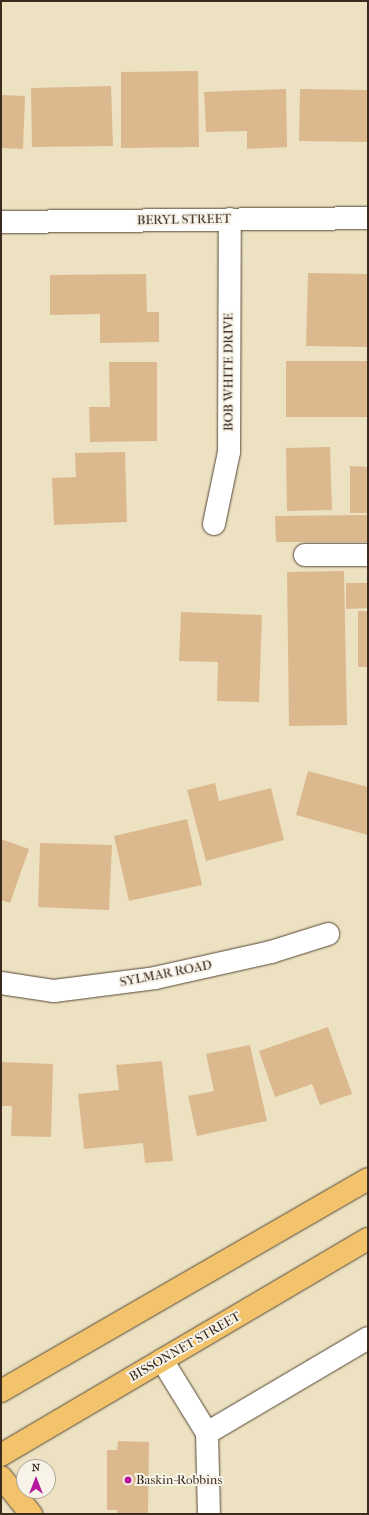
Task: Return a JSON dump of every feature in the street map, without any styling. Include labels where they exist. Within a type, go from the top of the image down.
[{"type":"main road","points":[[1,1391],[365,1187]]},
{"type":"main road","name":"BISSONNET STREET","points":[[1,1455],[368,1239]]},
{"type":"main road","points":[[1,1477],[31,1514]]},
{"type":"street","name":"BERYL STREET","points":[[1,222],[368,218]]},
{"type":"street","name":"BOB WHITE DRIVE","points":[[214,524],[229,452],[230,219]]},
{"type":"street","points":[[305,555],[368,554]]},
{"type":"street","name":"SYLMAR ROAD","points":[[1,983],[54,991],[155,978],[271,952],[328,934]]},
{"type":"street","points":[[207,1433],[368,1338]]},
{"type":"street","points":[[162,1360],[207,1433],[209,1514]]},
{"type":"building","points":[[198,71],[199,147],[121,148],[121,72]]},
{"type":"building","points":[[111,86],[113,146],[32,147],[31,88]]},
{"type":"building","points":[[286,89],[287,147],[247,149],[247,131],[206,132],[204,92]]},
{"type":"building","points":[[300,89],[368,90],[368,142],[299,141]]},
{"type":"building","points":[[1,95],[25,96],[23,149],[1,148]]},
{"type":"building","points":[[308,273],[368,274],[368,347],[306,346]]},
{"type":"building","points":[[146,274],[147,312],[159,312],[159,342],[100,343],[100,314],[50,315],[50,275]]},
{"type":"building","points":[[286,361],[368,361],[368,417],[286,417]]},
{"type":"building","points":[[109,362],[157,362],[157,441],[90,442],[89,407],[110,407]]},
{"type":"building","points":[[330,447],[332,510],[287,511],[286,448]]},
{"type":"building","points":[[125,452],[127,522],[54,525],[52,478],[76,477],[75,453]]},
{"type":"building","points":[[350,466],[368,467],[368,513],[350,513]]},
{"type":"building","points":[[368,515],[368,542],[276,542],[275,516]]},
{"type":"building","points":[[344,571],[347,725],[289,726],[287,572]]},
{"type":"building","points":[[346,583],[368,583],[368,608],[346,609]]},
{"type":"building","points":[[358,611],[368,611],[368,667],[358,667]]},
{"type":"building","points":[[181,612],[262,615],[259,702],[217,701],[218,662],[179,661]]},
{"type":"building","points":[[308,771],[368,787],[368,835],[296,815]]},
{"type":"building","points":[[215,783],[219,801],[271,788],[284,840],[206,861],[187,790]]},
{"type":"building","points":[[187,819],[202,885],[129,901],[114,836]]},
{"type":"building","points":[[1,839],[29,849],[10,903],[1,900]]},
{"type":"building","points":[[40,843],[112,845],[109,910],[38,907]]},
{"type":"building","points":[[328,1027],[352,1094],[320,1105],[312,1084],[275,1097],[259,1051]]},
{"type":"building","points":[[250,1045],[267,1121],[197,1136],[188,1096],[214,1091],[206,1054]]},
{"type":"building","points":[[162,1061],[173,1161],[145,1163],[143,1143],[84,1149],[78,1094],[119,1090],[116,1065]]},
{"type":"building","points":[[1,1062],[53,1064],[51,1137],[11,1136],[12,1106],[1,1106]]},
{"type":"building","name":"Baskin-Robbins","points":[[118,1441],[149,1442],[148,1514],[117,1514],[117,1510],[107,1510],[107,1450],[117,1450]]},
{"type":"place","name":"Baskin-Robbins","points":[[128,1480]]}]
